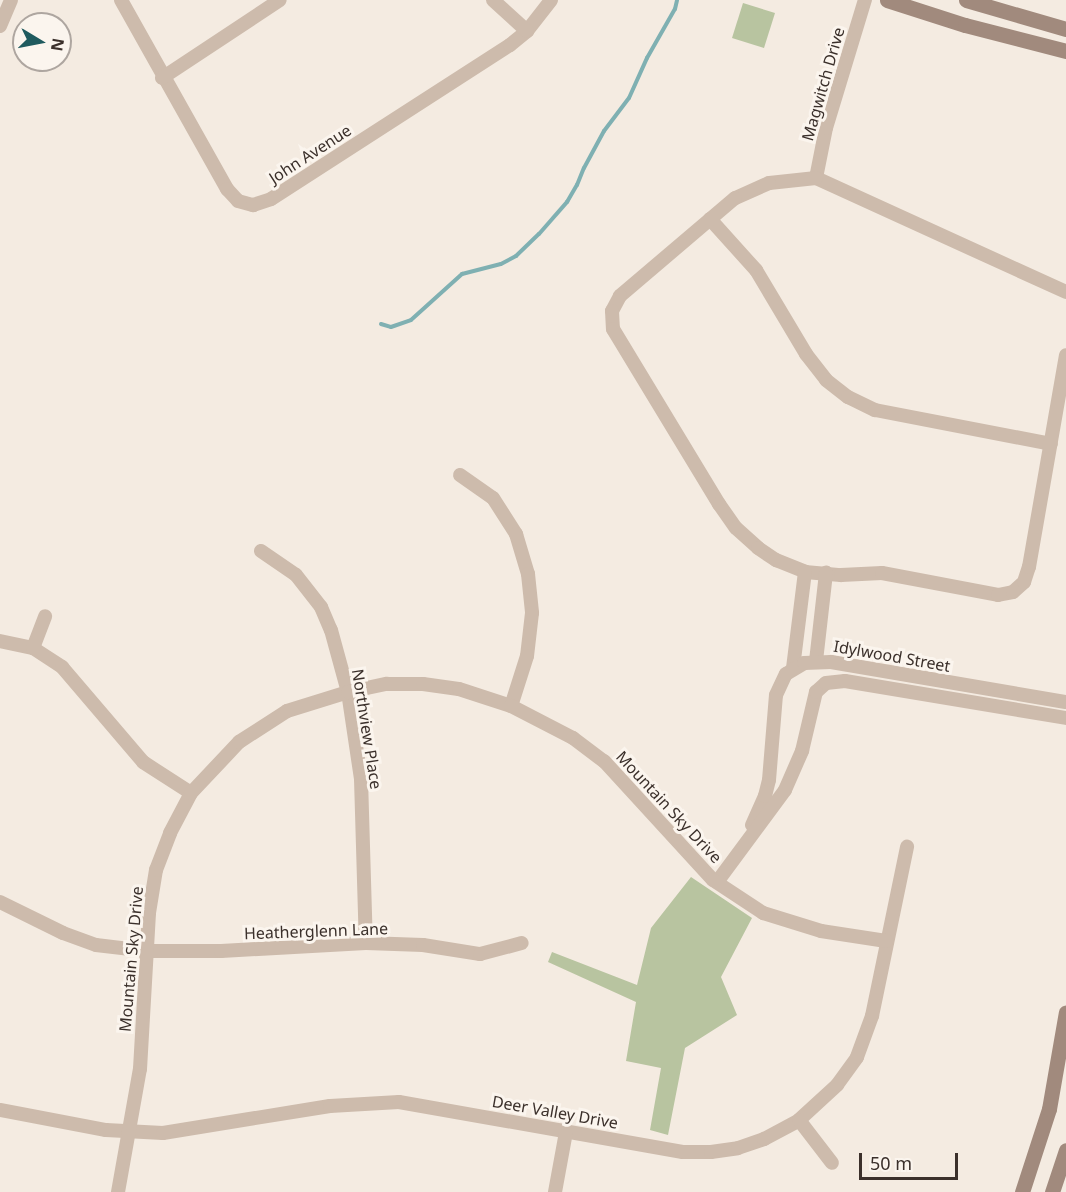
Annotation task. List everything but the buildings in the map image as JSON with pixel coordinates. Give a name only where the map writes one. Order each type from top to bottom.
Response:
[{"type":"street","name":"John Avenue","points":[[121,0],[162,78],[227,189],[238,201],[253,204],[271,199],[510,45],[527,31],[551,0]]},
{"type":"street","points":[[162,78],[280,0]]},
{"type":"street","points":[[493,0],[527,31]]},
{"type":"street","name":"Magwitch Drive","points":[[816,178],[826,128],[865,0]]},
{"type":"street","points":[[887,0],[965,25],[1066,51]]},
{"type":"street","points":[[966,0],[1066,29]]},
{"type":"street","points":[[0,26],[10,1]]},
{"type":"street","points":[[1066,292],[816,178],[769,183],[735,198],[620,296],[612,311],[613,329],[719,504],[736,528],[758,548],[776,560],[805,572],[882,573],[998,595],[1013,592],[1024,582],[1029,567],[1066,355]]},
{"type":"street","points":[[710,219],[756,270],[806,354],[826,380],[848,397],[875,410],[1051,444]]},
{"type":"street","points":[[460,475],[494,498],[516,534],[528,574],[532,613],[527,656],[511,706]]},
{"type":"street","name":"Northview Place","points":[[261,551],[296,575],[321,607],[331,630],[348,692],[361,779],[366,943]]},
{"type":"street","points":[[793,668],[805,572]]},
{"type":"street","points":[[816,661],[826,573]]},
{"type":"street","points":[[33,648],[45,616]]},
{"type":"street","points":[[0,641],[33,648],[62,667],[143,762],[192,793]]},
{"type":"street","name":"Idylwood Street","points":[[742,846],[765,796],[776,694],[780,683],[793,668],[816,661],[1066,702]]},
{"type":"street","name":"Idylwood Street","points":[[717,882],[784,790],[802,751],[816,692],[826,682],[845,681],[1066,718]]},
{"type":"street","name":"Mountain Sky Drive","points":[[118,1192],[140,1069],[146,951],[156,870],[170,833],[192,793],[239,742],[287,711],[348,692],[387,684],[423,684],[459,689],[511,706],[573,738],[604,761],[717,882],[763,913],[821,931],[886,941]]},
{"type":"street","name":"Deer Valley Drive","points":[[0,1110],[130,1132],[163,1133],[330,1106],[380,1101],[425,1106],[683,1152],[711,1152],[738,1148],[764,1139],[800,1120],[837,1085],[857,1057],[872,1016],[907,847]]},
{"type":"street","name":"Heatherglenn Lane","points":[[0,902],[96,945],[146,951],[220,951],[366,943],[423,945],[480,954],[522,943]]},
{"type":"street","points":[[1023,1192],[1049,1109],[1066,1012]]},
{"type":"street","points":[[800,1120],[832,1163]]},
{"type":"street","points":[[555,1192],[566,1132]]},
{"type":"street","points":[[1052,1192],[1066,1150]]},
{"type":"green space","points":[[743,3],[775,13],[764,48],[732,38]]},
{"type":"green space","points":[[691,877],[752,918],[721,977],[737,1015],[685,1048],[668,1135],[650,1130],[661,1068],[626,1061],[636,1002],[548,962],[552,952],[637,985],[651,928]]},
{"type":"waterway","points":[[381,324],[391,327],[411,320],[462,274],[501,264],[516,256],[539,234],[567,202],[604,131],[629,98],[647,58],[675,9],[677,0]]}]
